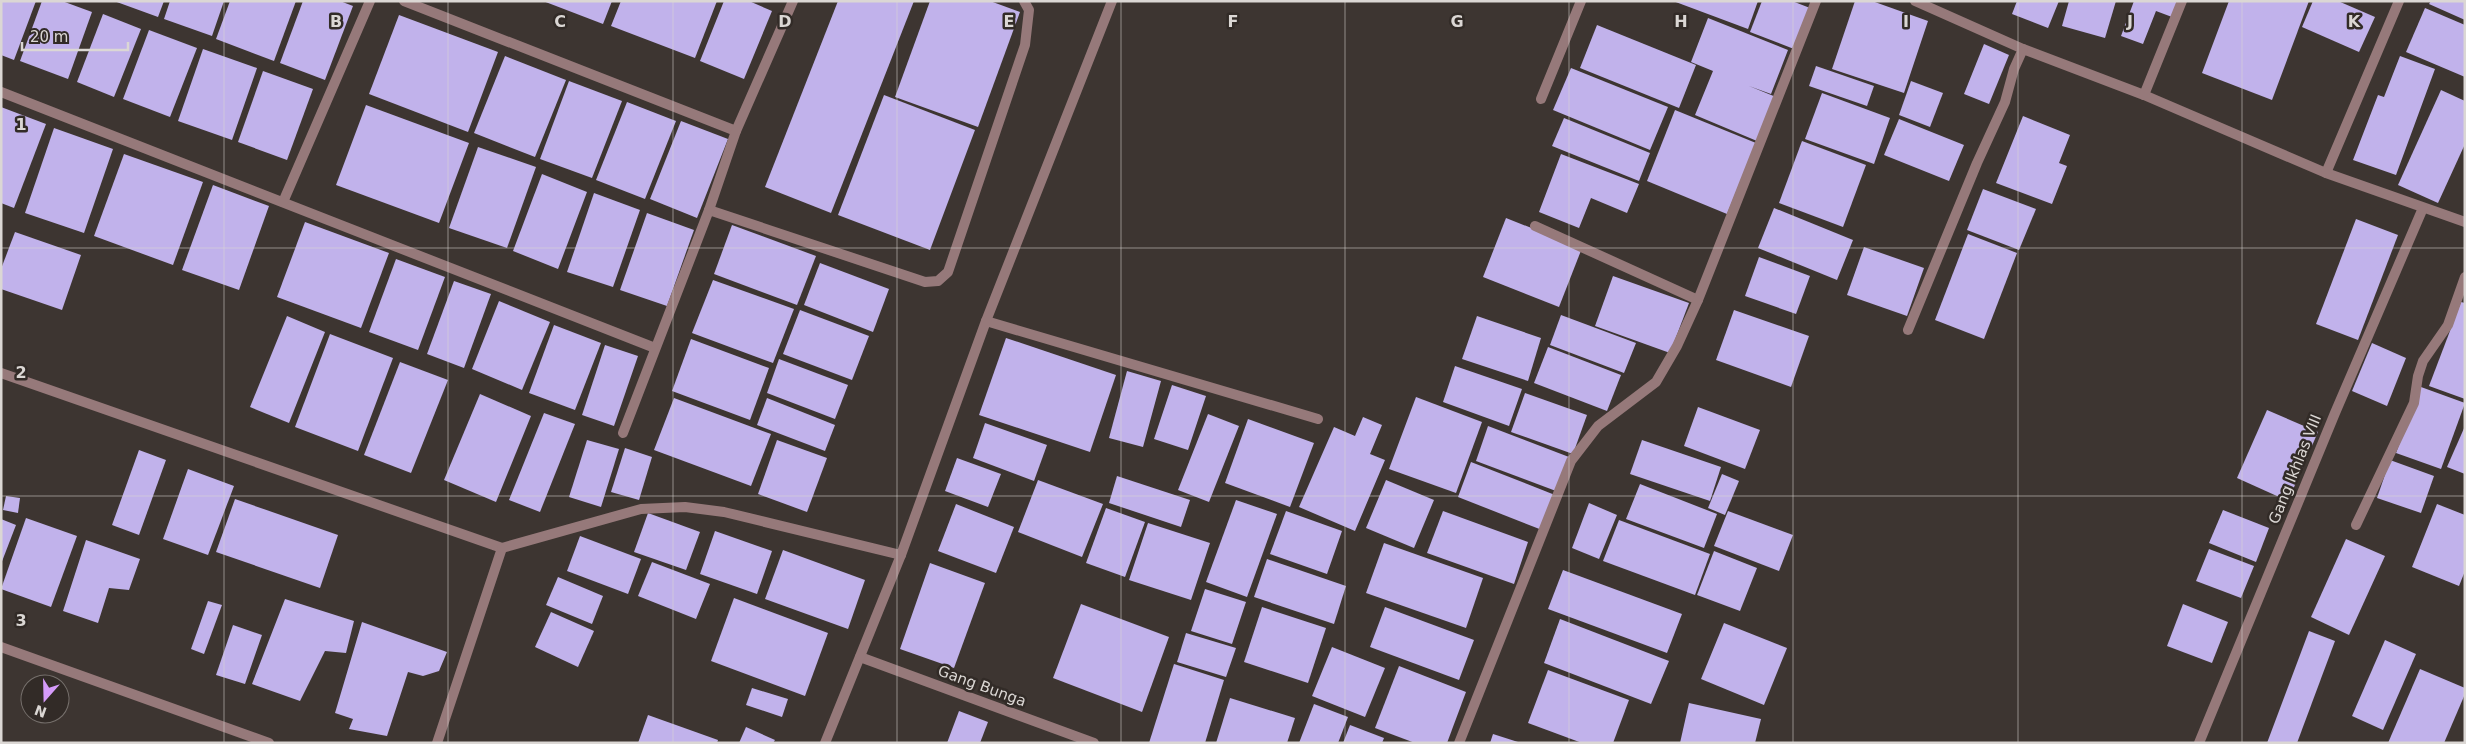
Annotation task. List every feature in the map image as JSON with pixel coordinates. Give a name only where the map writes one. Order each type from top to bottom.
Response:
[{"type":"street","points":[[283,202],[370,1]]},
{"type":"street","points":[[404,1],[736,131]]},
{"type":"street","points":[[623,433],[736,131],[793,1]]},
{"type":"street","points":[[708,210],[925,282],[938,281],[948,272],[1025,45],[1029,10],[1024,1]]},
{"type":"street","points":[[825,743],[901,555],[986,321],[1112,1]]},
{"type":"street","points":[[1541,99],[1581,1]]},
{"type":"street","points":[[1459,743],[1571,461],[1598,426],[1656,382],[1677,346],[1698,300],[1816,1]]},
{"type":"street","points":[[2144,95],[2182,1]]},
{"type":"street","points":[[2326,173],[2399,1]]},
{"type":"street","points":[[1918,2],[2023,49],[2144,95],[2326,173],[2465,222]]},
{"type":"street","points":[[1908,330],[1974,171],[2005,102],[2014,69],[2023,49]]},
{"type":"street","points":[[1,92],[655,348]]},
{"type":"street","name":"Gang Ikhlas VIII","points":[[2199,743],[2334,413],[2423,208]]},
{"type":"street","points":[[1535,226],[1698,300]]},
{"type":"street","points":[[2356,525],[2414,403],[2418,376],[2424,361],[2448,325],[2465,277]]},
{"type":"street","points":[[986,321],[1318,420]]},
{"type":"street","points":[[1,373],[502,548],[642,509],[685,507],[724,512],[901,555]]},
{"type":"street","points":[[437,743],[502,548]]},
{"type":"street","points":[[1,647],[269,743]]},
{"type":"street","name":"Gang Bunga","points":[[860,657],[1094,743]]},
{"type":"building","points":[[1,1],[36,1],[14,60],[1,55]]},
{"type":"building","points":[[42,1],[62,1],[92,12],[68,79],[20,61]]},
{"type":"building","points":[[114,1],[164,1],[158,17]]},
{"type":"building","points":[[170,1],[224,1],[212,36],[164,19]]},
{"type":"building","points":[[230,1],[296,1],[274,61],[216,39]]},
{"type":"building","points":[[303,1],[340,1],[353,6],[325,80],[280,63]]},
{"type":"building","points":[[543,1],[612,1],[603,24]]},
{"type":"building","points":[[621,1],[717,1],[695,58],[611,26]]},
{"type":"building","points":[[724,1],[749,1],[772,11],[744,79],[700,61]]},
{"type":"building","points":[[838,1],[914,1],[831,213],[765,187]]},
{"type":"building","points":[[930,1],[990,1],[1020,12],[978,127],[895,97]]},
{"type":"building","points":[[1673,1],[1758,1],[1748,29]]},
{"type":"building","points":[[1762,1],[1792,1],[1810,8],[1794,49],[1750,32]]},
{"type":"building","points":[[1855,1],[1872,1],[1928,21],[1904,93],[1832,69]]},
{"type":"building","points":[[2017,1],[2059,1],[2048,28],[2012,14]]},
{"type":"building","points":[[2069,1],[2116,1],[2105,38],[2062,26]]},
{"type":"building","points":[[2134,1],[2178,1],[2172,17],[2156,11],[2143,44],[2121,36]]},
{"type":"building","points":[[2229,1],[2309,1],[2272,100],[2202,73]]},
{"type":"building","points":[[2313,1],[2338,1],[2375,17],[2359,52],[2302,27]]},
{"type":"building","points":[[2431,1],[2465,1],[2465,20],[2429,4]]},
{"type":"building","points":[[2425,8],[2465,25],[2465,77],[2406,52]]},
{"type":"building","points":[[103,14],[141,29],[114,97],[77,82]]},
{"type":"building","points":[[399,15],[498,52],[468,132],[369,94]]},
{"type":"building","points":[[1708,18],[1788,50],[1771,94],[1749,86],[1776,97],[1757,141],[1695,115],[1713,71],[1691,62]]},
{"type":"building","points":[[1597,25],[1696,65],[1679,108],[1580,68]]},
{"type":"building","points":[[149,30],[197,48],[170,117],[123,99]]},
{"type":"building","points":[[1984,44],[2009,55],[1989,104],[1964,94]]},
{"type":"building","points":[[203,49],[257,68],[232,140],[178,121]]},
{"type":"building","points":[[505,56],[566,80],[535,157],[474,133]]},
{"type":"building","points":[[2400,56],[2435,69],[2396,175],[2353,160],[2378,95],[2384,97]]},
{"type":"building","points":[[1816,66],[1874,86],[1867,106],[1809,86]]},
{"type":"building","points":[[1571,68],[1668,107],[1650,150],[1553,110]]},
{"type":"building","points":[[263,71],[313,89],[287,160],[238,142]]},
{"type":"building","points":[[569,81],[622,101],[592,178],[540,159]]},
{"type":"building","points":[[1911,81],[1943,93],[1930,127],[1899,115]]},
{"type":"building","points":[[2441,90],[2465,101],[2465,144],[2438,203],[2398,185]]},
{"type":"building","points":[[1822,93],[1890,118],[1874,164],[1805,139]]},
{"type":"building","points":[[884,95],[975,130],[930,250],[838,215]]},
{"type":"building","points":[[627,102],[676,121],[645,199],[596,180]]},
{"type":"building","points":[[366,105],[469,143],[439,223],[336,185]]},
{"type":"building","points":[[1,107],[46,124],[14,208],[1,203]]},
{"type":"building","points":[[1675,110],[1756,143],[1727,214],[1647,181]]},
{"type":"building","points":[[2023,116],[2070,135],[2059,163],[2067,166],[2052,204],[1996,183]]},
{"type":"building","points":[[1564,118],[1650,153],[1639,181],[1552,146]]},
{"type":"building","points":[[1899,119],[1964,145],[1949,181],[1884,155]]},
{"type":"building","points":[[681,121],[728,139],[697,218],[650,199]]},
{"type":"building","points":[[54,128],[113,149],[84,233],[25,213]]},
{"type":"building","points":[[1802,141],[1866,165],[1843,227],[1779,203]]},
{"type":"building","points":[[478,147],[536,167],[507,248],[449,228]]},
{"type":"building","points":[[124,154],[203,182],[173,265],[94,236]]},
{"type":"building","points":[[1561,154],[1639,184],[1627,213],[1591,198],[1579,228],[1539,212]]},
{"type":"building","points":[[542,174],[587,192],[558,269],[513,251]]},
{"type":"building","points":[[213,185],[269,206],[239,290],[182,270]]},
{"type":"building","points":[[1983,189],[2036,209],[2019,250],[1967,230]]},
{"type":"building","points":[[594,193],[640,210],[613,287],[567,272]]},
{"type":"building","points":[[1774,208],[1853,240],[1837,280],[1758,248]]},
{"type":"building","points":[[647,213],[694,230],[667,306],[620,290]]},
{"type":"building","points":[[1506,218],[1582,248],[1559,307],[1483,277]]},
{"type":"building","points":[[2356,219],[2398,235],[2358,340],[2316,324]]},
{"type":"building","points":[[305,222],[389,253],[361,328],[277,297]]},
{"type":"building","points":[[732,225],[816,256],[797,305],[714,274]]},
{"type":"building","points":[[15,232],[81,255],[62,310],[1,289],[1,269]]},
{"type":"building","points":[[1968,234],[2017,253],[1984,339],[1935,320]]},
{"type":"building","points":[[1864,247],[1924,268],[1907,316],[1847,295]]},
{"type":"building","points":[[1759,257],[1810,276],[1796,314],[1745,296]]},
{"type":"building","points":[[396,259],[445,277],[418,350],[369,332]]},
{"type":"building","points":[[820,263],[889,289],[873,332],[804,305]]},
{"type":"building","points":[[1613,276],[1689,303],[1670,353],[1595,326]]},
{"type":"building","points":[[713,280],[794,309],[773,363],[692,333]]},
{"type":"building","points":[[454,281],[491,294],[464,368],[427,354]]},
{"type":"building","points":[[499,301],[550,322],[522,390],[472,369]]},
{"type":"building","points":[[2461,302],[2465,303],[2465,399],[2429,386]]},
{"type":"building","points":[[800,310],[869,336],[852,380],[783,354]]},
{"type":"building","points":[[1734,310],[1809,336],[1791,387],[1716,360]]},
{"type":"building","points":[[1561,315],[1636,343],[1624,373],[1550,345]]},
{"type":"building","points":[[287,316],[325,332],[289,423],[250,407]]},
{"type":"building","points":[[1477,316],[1541,338],[1528,381],[1462,359]]},
{"type":"building","points":[[554,325],[601,343],[575,410],[529,393]]},
{"type":"building","points":[[330,334],[393,358],[358,451],[295,427]]},
{"type":"building","points":[[1006,338],[1116,375],[1090,452],[979,415]]},
{"type":"building","points":[[691,339],[769,368],[750,420],[672,391]]},
{"type":"building","points":[[2372,343],[2406,358],[2387,406],[2352,391]]},
{"type":"building","points":[[605,345],[638,356],[614,426],[582,415]]},
{"type":"building","points":[[1548,347],[1621,375],[1607,411],[1534,383]]},
{"type":"building","points":[[779,359],[848,385],[835,419],[767,393]]},
{"type":"building","points":[[400,362],[448,380],[411,473],[364,455]]},
{"type":"building","points":[[1455,366],[1522,389],[1509,426],[1443,402]]},
{"type":"building","points":[[1127,371],[1161,381],[1143,447],[1109,438]]},
{"type":"building","points":[[1172,385],[1206,396],[1188,450],[1154,439]]},
{"type":"building","points":[[2421,387],[2465,403],[2441,469],[2396,453]]},
{"type":"building","points":[[1525,393],[1587,415],[1573,454],[1511,432]]},
{"type":"building","points":[[480,394],[531,416],[496,502],[444,480]]},
{"type":"building","points":[[1416,397],[1482,422],[1456,493],[1389,469]]},
{"type":"building","points":[[674,398],[771,434],[751,486],[654,450]]},
{"type":"building","points":[[767,398],[835,425],[825,451],[757,425]]},
{"type":"building","points":[[1698,407],[1760,430],[1745,469],[1684,446]]},
{"type":"building","points":[[2267,410],[2318,432],[2288,501],[2237,478]]},
{"type":"building","points":[[544,413],[575,424],[540,512],[509,500]]},
{"type":"building","points":[[1208,414],[1239,426],[1209,502],[1178,490]]},
{"type":"building","points":[[1363,417],[1382,425],[1370,454],[1385,460],[1355,531],[1299,507],[1334,427],[1355,436]]},
{"type":"building","points":[[1248,419],[1314,443],[1290,507],[1225,483]]},
{"type":"building","points":[[985,423],[1047,445],[1034,481],[973,458]]},
{"type":"building","points":[[1488,426],[1569,457],[1556,491],[1476,461]]},
{"type":"building","points":[[2465,426],[2465,474],[2447,467]]},
{"type":"building","points":[[587,440],[619,449],[601,507],[569,497]]},
{"type":"building","points":[[777,440],[827,458],[807,512],[758,494]]},
{"type":"building","points":[[1642,440],[1721,467],[1710,501],[1630,474]]},
{"type":"building","points":[[625,448],[652,457],[639,500],[611,492]]},
{"type":"building","points":[[139,450],[166,460],[139,535],[112,525]]},
{"type":"building","points":[[957,458],[1001,474],[988,507],[945,491]]},
{"type":"building","points":[[2390,460],[2434,476],[2421,513],[2377,498]]},
{"type":"building","points":[[1471,462],[1555,495],[1542,530],[1458,497]]},
{"type":"building","points":[[188,469],[234,486],[208,555],[163,539]]},
{"type":"building","points":[[1722,474],[1739,481],[1725,515],[1708,508]]},
{"type":"building","points":[[1117,476],[1190,500],[1181,527],[1109,503]]},
{"type":"building","points":[[1038,480],[1103,504],[1082,557],[1018,532]]},
{"type":"building","points":[[1386,480],[1434,500],[1414,548],[1366,528]]},
{"type":"building","points":[[1640,484],[1717,514],[1704,548],[1626,519]]},
{"type":"building","points":[[6,496],[20,498],[18,513],[3,510]]},
{"type":"building","points":[[235,499],[338,535],[320,588],[216,552]]},
{"type":"building","points":[[1236,500],[1277,514],[1247,597],[1206,582]]},
{"type":"building","points":[[1589,503],[1617,515],[1599,559],[1572,548]]},
{"type":"building","points":[[956,504],[1014,527],[996,573],[938,551]]},
{"type":"building","points":[[2437,504],[2465,515],[2465,571],[2459,586],[2412,567]]},
{"type":"building","points":[[1106,508],[1145,522],[1125,577],[1086,563]]},
{"type":"building","points":[[2223,510],[2269,528],[2256,562],[2209,543]]},
{"type":"building","points":[[1286,511],[1342,531],[1327,574],[1270,554]]},
{"type":"building","points":[[1443,511],[1528,542],[1514,584],[1427,553]]},
{"type":"building","points":[[1728,511],[1793,535],[1779,571],[1714,546]]},
{"type":"building","points":[[648,513],[700,532],[686,570],[634,552]]},
{"type":"building","points":[[26,518],[77,536],[51,607],[1,589]]},
{"type":"building","points":[[1,519],[16,525],[1,564]]},
{"type":"building","points":[[1619,520],[1710,554],[1695,595],[1603,561]]},
{"type":"building","points":[[1148,523],[1210,543],[1191,600],[1129,580]]},
{"type":"building","points":[[715,531],[772,551],[757,594],[700,574]]},
{"type":"building","points":[[580,536],[641,559],[628,594],[567,571]]},
{"type":"building","points":[[2346,539],[2385,556],[2349,635],[2311,617]]},
{"type":"building","points":[[86,540],[140,559],[129,590],[109,588],[98,623],[63,611]]},
{"type":"building","points":[[1384,543],[1483,578],[1466,628],[1366,593]]},
{"type":"building","points":[[2209,549],[2254,566],[2241,598],[2196,581]]},
{"type":"building","points":[[783,550],[865,580],[848,629],[765,599]]},
{"type":"building","points":[[1714,551],[1757,568],[1740,611],[1697,595]]},
{"type":"building","points":[[1267,559],[1346,586],[1334,624],[1254,597]]},
{"type":"building","points":[[652,562],[710,584],[696,619],[638,596]]},
{"type":"building","points":[[930,563],[985,583],[954,668],[900,649]]},
{"type":"building","points":[[1563,570],[1682,614],[1667,653],[1548,609]]},
{"type":"building","points":[[558,577],[603,596],[592,624],[546,605]]},
{"type":"building","points":[[1205,589],[1246,602],[1232,644],[1191,631]]},
{"type":"building","points":[[734,598],[828,633],[805,696],[711,661]]},
{"type":"building","points":[[285,599],[354,621],[346,653],[325,651],[300,701],[252,684]]},
{"type":"building","points":[[208,601],[222,605],[204,654],[191,649]]},
{"type":"building","points":[[1081,604],[1169,637],[1142,712],[1053,678]]},
{"type":"building","points":[[2183,604],[2228,622],[2212,663],[2167,646]]},
{"type":"building","points":[[1262,607],[1326,628],[1308,683],[1244,662]]},
{"type":"building","points":[[1385,607],[1474,640],[1459,680],[1370,647]]},
{"type":"building","points":[[551,612],[594,631],[578,667],[535,647]]},
{"type":"building","points":[[1560,619],[1669,661],[1651,704],[1544,663]]},
{"type":"building","points":[[362,622],[447,652],[439,671],[423,676],[408,672],[387,736],[349,729],[353,719],[335,713]]},
{"type":"building","points":[[1724,623],[1787,648],[1764,705],[1701,679]]},
{"type":"building","points":[[233,625],[262,635],[245,684],[216,675]]},
{"type":"building","points":[[2309,631],[2335,641],[2297,743],[2267,743]]},
{"type":"building","points":[[1186,633],[1236,648],[1226,677],[1177,662]]},
{"type":"building","points":[[2385,640],[2416,654],[2383,730],[2352,716]]},
{"type":"building","points":[[1332,647],[1385,668],[1365,717],[1312,696]]},
{"type":"building","points":[[1174,664],[1224,680],[1205,743],[1149,743]]},
{"type":"building","points":[[1399,666],[1466,692],[1447,743],[1415,743],[1375,728]]},
{"type":"building","points":[[2420,669],[2465,688],[2465,694],[2444,743],[2388,743]]},
{"type":"building","points":[[1548,670],[1629,700],[1613,743],[1582,743],[1528,723]]},
{"type":"building","points":[[752,688],[788,699],[782,717],[746,705]]},
{"type":"building","points":[[1230,698],[1295,718],[1287,743],[1216,743]]},
{"type":"building","points":[[1689,703],[1761,719],[1755,743],[1680,743]]},
{"type":"building","points":[[1314,704],[1348,717],[1338,743],[1299,743]]},
{"type":"building","points":[[959,711],[988,722],[980,743],[947,743]]},
{"type":"building","points":[[648,715],[718,740],[717,743],[638,743]]},
{"type":"building","points":[[1350,725],[1384,738],[1382,743],[1343,743]]},
{"type":"building","points":[[746,727],[775,740],[773,743],[739,743]]},
{"type":"building","points":[[1493,734],[1518,742],[1518,743],[1490,743]]}]
